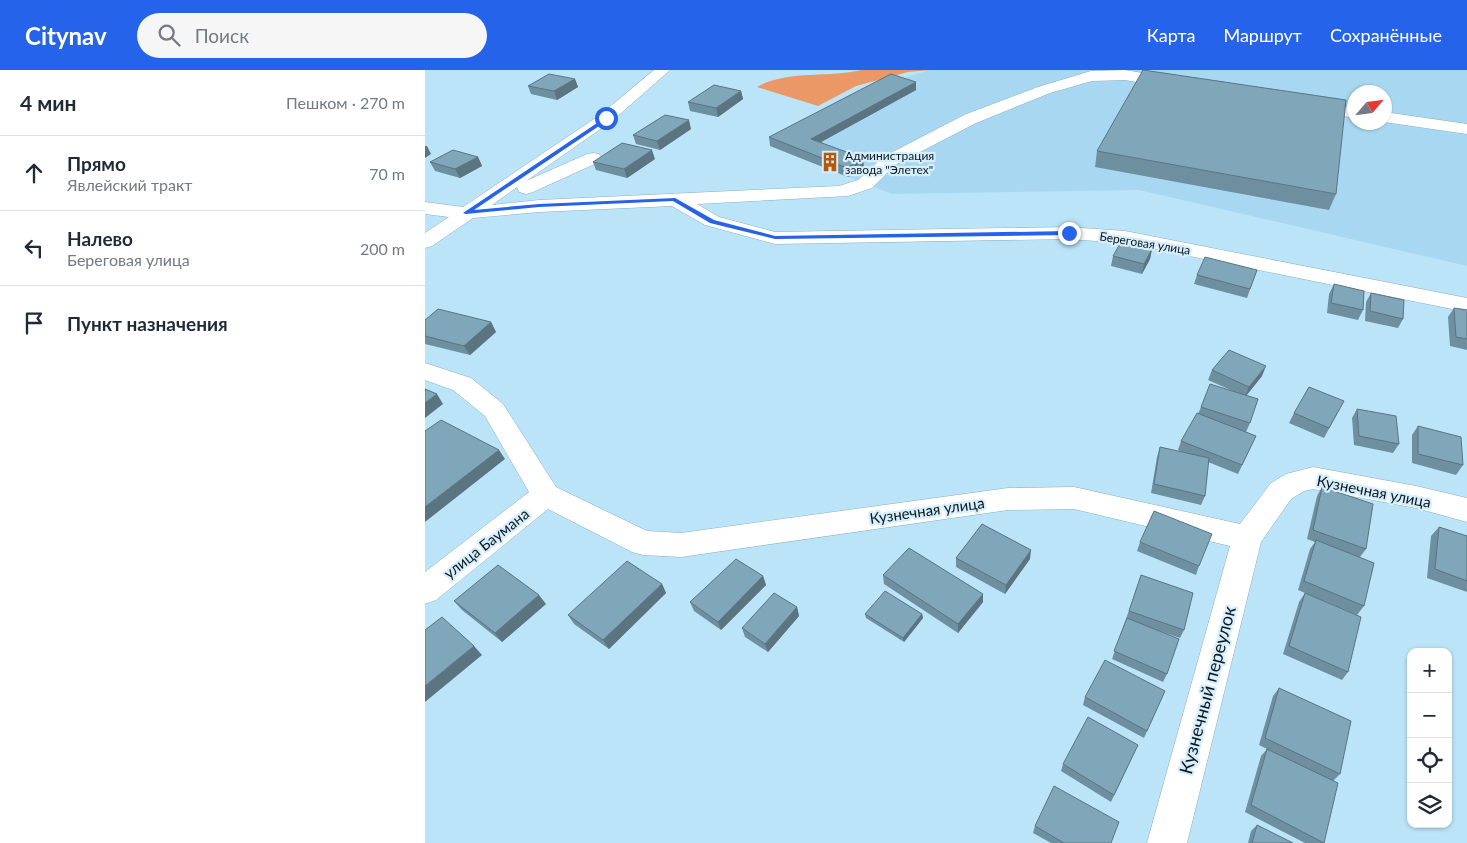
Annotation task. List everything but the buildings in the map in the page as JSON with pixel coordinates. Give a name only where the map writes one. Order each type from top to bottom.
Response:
[{"type":"street","points":[[425,242],[606,118],[663,70]]},
{"type":"street","points":[[425,219],[539,206],[841,192],[865,184],[889,161],[970,118],[1044,90],[1091,76],[1125,75],[1193,86]]},
{"type":"street","points":[[1290,102],[1347,112]]},
{"type":"street","points":[[1392,118],[1467,129]]},
{"type":"street","points":[[425,208],[466,213],[514,194],[593,158]]},
{"type":"street","name":"Береговая улица","points":[[675,199],[712,222],[775,238],[1069,233],[1125,238],[1467,305]]},
{"type":"street","points":[[425,371],[462,384],[494,410],[546,495]]},
{"type":"street","name":"Кузнечная улица","points":[[546,495],[643,543],[681,545],[1008,499],[1074,498],[1247,538],[1281,491],[1296,482],[1313,478],[1416,497],[1467,510]]},
{"type":"street","name":"улица Баумана","points":[[425,590],[546,495]]},
{"type":"street","name":"Кузнечный переулок","points":[[1167,843],[1247,538]]},
{"type":"shaded area","points":[[861,70],[931,70],[908,72],[856,86],[818,106],[757,87],[781,78]]},
{"type":"shaded area","points":[[929,70],[1467,70],[1467,266],[1139,190],[892,194],[770,146],[892,82]]},
{"type":"place","name":"Администрация завода \"Элетех\"","points":[[830,162]]},
{"type":"route","points":[[606,118],[466,213],[503,208],[675,199],[712,222],[775,238],[1069,233]]}]
